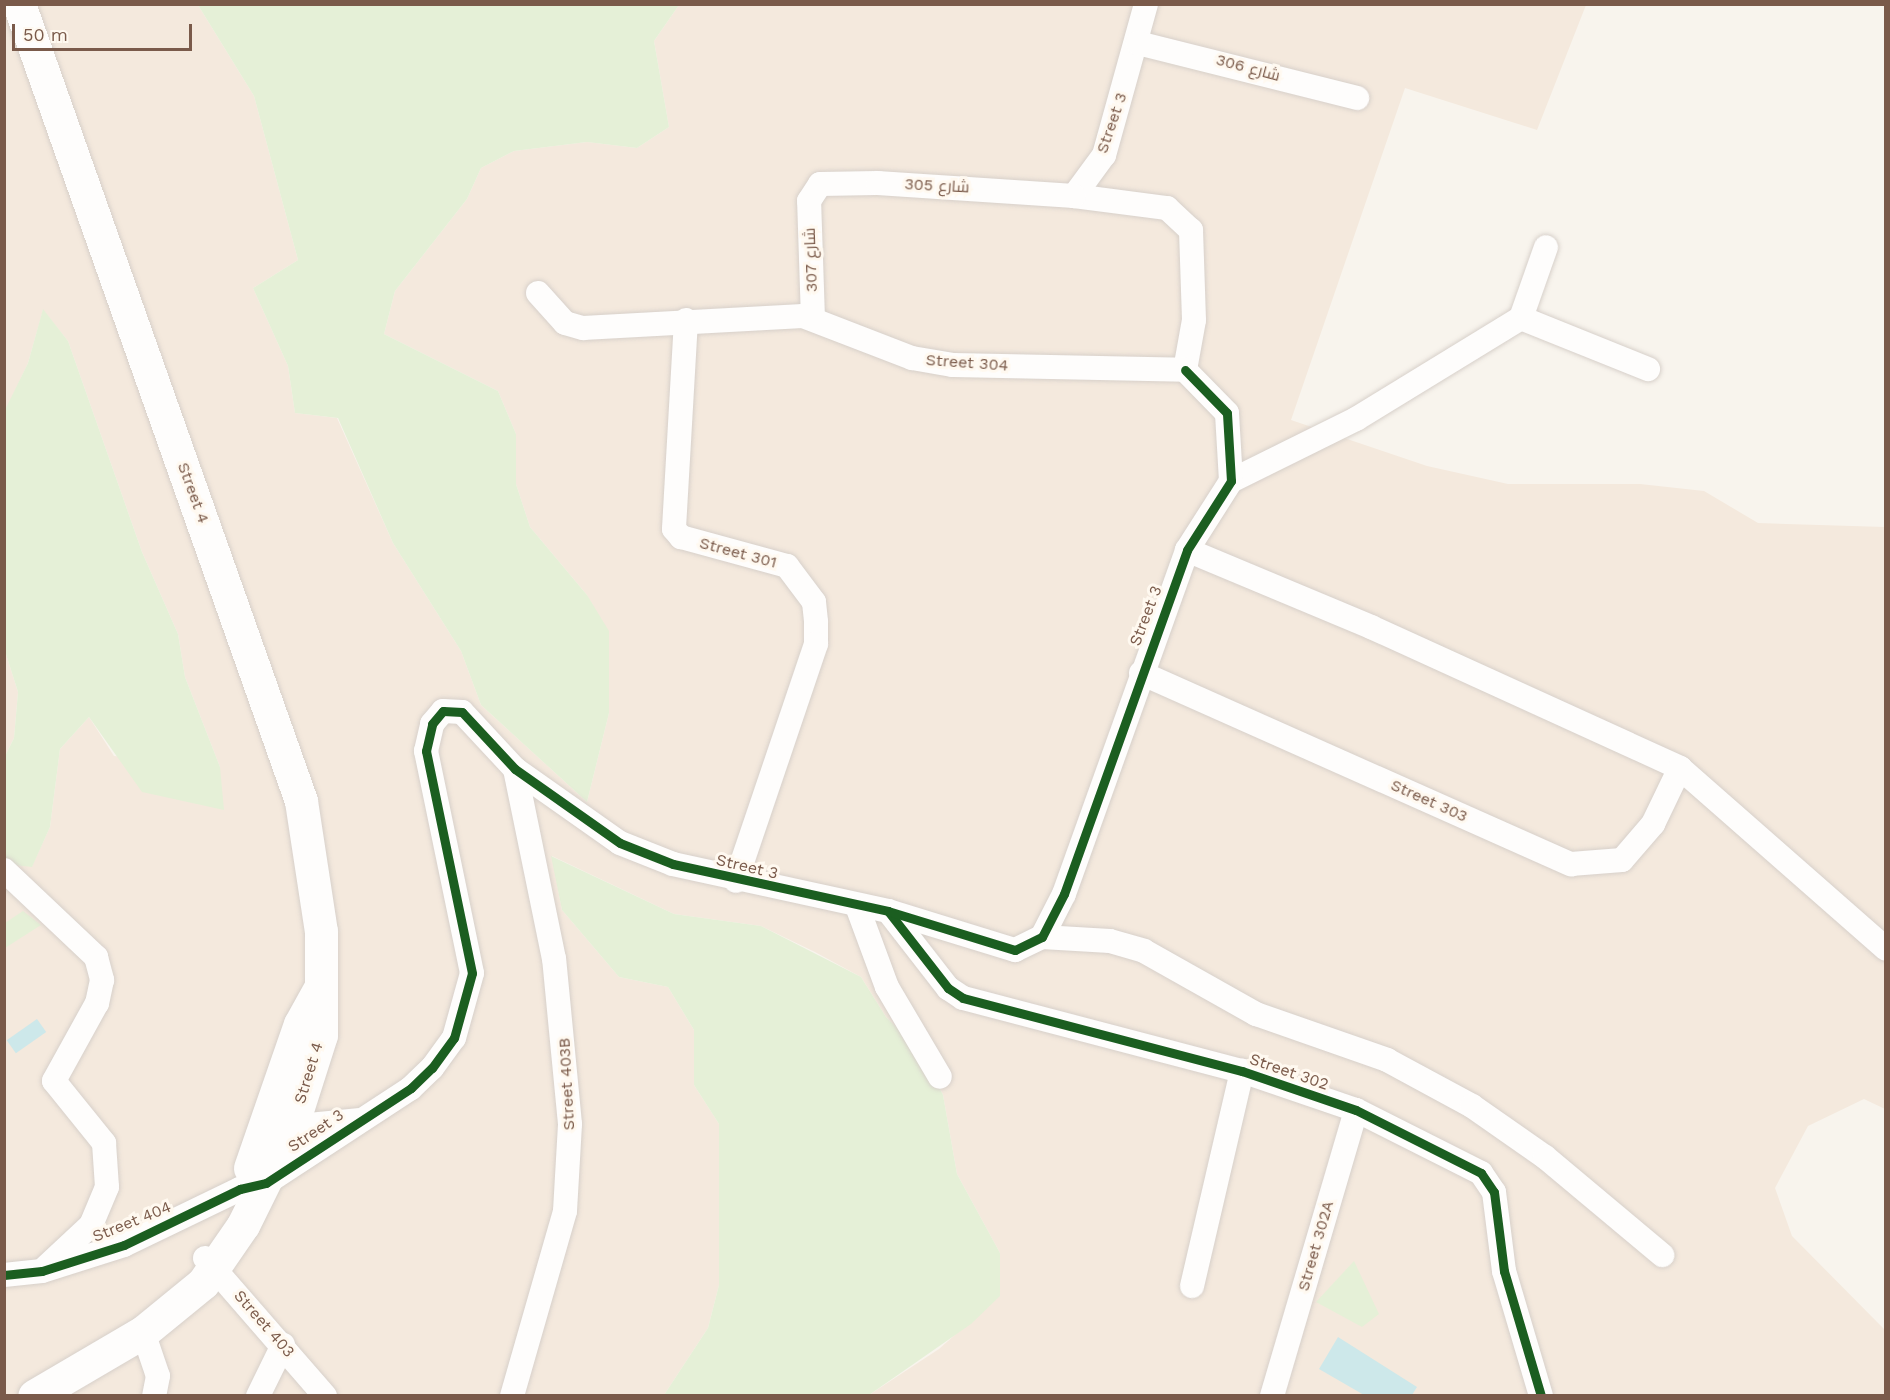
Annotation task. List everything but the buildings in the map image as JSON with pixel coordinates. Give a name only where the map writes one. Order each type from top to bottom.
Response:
[{"type":"main road","name":"Street 4","points":[[19,4],[301,801],[317,884],[318,992],[321,1035],[253,1186],[208,1263],[181,1296],[143,1332],[34,1395]]},
{"type":"street","name":"Street 3","points":[[1074,196],[1104,155],[1138,44],[1146,4]]},
{"type":"street","name":"شارع 306","points":[[1138,44],[1357,98]]},
{"type":"street","name":"شارع 305","points":[[809,201],[814,187],[839,183],[1074,196]]},
{"type":"street","points":[[1074,196],[1167,208],[1191,230],[1194,320],[1185,370],[1227,413],[1231,481],[1356,419],[1521,318],[1546,247]]},
{"type":"street","name":"شارع 307","points":[[809,201],[813,319]]},
{"type":"street","name":"Street 304","points":[[538,293],[565,323],[583,328],[686,320],[813,319],[912,358],[953,365],[1185,370]]},
{"type":"street","points":[[1521,318],[1648,369]]},
{"type":"street","name":"Street 301","points":[[686,320],[674,529],[681,537],[787,566],[814,602],[816,622],[816,644],[736,880]]},
{"type":"street","name":"Street 3","points":[[253,1186],[361,1119],[432,1068],[454,1038],[472,974],[426,751],[432,724],[443,711],[462,712],[515,769],[620,843],[736,880],[888,911],[1015,951],[1042,937],[1064,894],[1141,673],[1187,550],[1231,481]]},
{"type":"street","points":[[1187,550],[1680,768],[1886,949]]},
{"type":"street","name":"Street 303","points":[[1141,673],[1572,864],[1622,860],[1653,824],[1680,768]]},
{"type":"street","name":"Street 403B","points":[[512,1395],[565,1211],[570,1124],[554,959],[515,769]]},
{"type":"street","points":[[4,870],[96,957],[102,980],[97,1003],[54,1081],[104,1143],[107,1187],[91,1225],[42,1271]]},
{"type":"street","points":[[857,906],[887,987],[940,1077]]},
{"type":"street","name":"Street 302","points":[[888,911],[948,988],[963,998],[1242,1071],[1356,1110],[1454,1156],[1481,1173],[1494,1192],[1504,1271],[1541,1395]]},
{"type":"street","points":[[1042,937],[1110,941],[1144,951],[1256,1014],[1387,1060],[1472,1106],[1545,1157],[1662,1255]]},
{"type":"street","points":[[1192,1286],[1242,1071]]},
{"type":"street","name":"Street 302A","points":[[1275,1388],[1356,1110]]},
{"type":"street","name":"Street 3","points":[[279,1128],[361,1119]]},
{"type":"street","name":"Street 404","points":[[4,1275],[42,1271],[124,1245],[253,1186]]},
{"type":"street","name":"Street 403","points":[[208,1263],[325,1395]]},
{"type":"street","points":[[143,1332],[158,1376],[154,1395]]},
{"type":"street","points":[[258,1395],[283,1345]]},
{"type":"shaded area","points":[[5,5],[198,5],[254,96],[298,260],[253,288],[288,366],[295,413],[337,418],[393,543],[461,651],[481,705],[587,802],[609,713],[587,595],[530,527],[516,484],[516,434],[498,391],[384,334],[395,291],[467,199],[481,168],[514,151],[587,142],[637,148],[669,127],[654,41],[679,5],[1586,5],[1537,130],[1405,88],[1291,420],[1427,466],[1508,484],[1640,484],[1704,491],[1758,523],[1885,527],[1885,1109],[1864,1099],[1808,1126],[1775,1188],[1792,1236],[1885,1330],[1885,1395],[869,1395],[939,1349],[1000,1295],[1000,1253],[957,1174],[943,1095],[922,1052],[886,1017],[861,977],[815,952],[761,926],[674,914],[552,856],[562,910],[619,977],[668,987],[694,1030],[694,1085],[719,1124],[719,1285],[708,1328],[664,1395],[5,1395],[5,864],[32,866],[50,827],[60,749],[89,717],[114,756],[220,767],[185,677],[178,634],[142,552],[68,341],[43,310],[28,363],[5,412]]},
{"type":"shaded area","points":[[4,648],[18,692],[14,738],[5,756]]},
{"type":"green space","points":[[198,5],[679,5],[654,41],[669,127],[637,148],[587,142],[514,151],[481,168],[467,199],[395,291],[384,334],[498,391],[516,434],[516,484],[530,527],[587,595],[609,631],[609,713],[587,802],[481,705],[461,651],[393,543],[338,418],[295,413],[288,366],[253,288],[298,260],[254,96]]},
{"type":"green space","points":[[43,309],[68,341],[142,552],[178,634],[185,677],[220,767],[224,810],[142,792],[89,717],[60,749],[50,827],[32,867],[5,864],[5,756],[14,738],[18,692],[4,648],[4,412],[28,363]]},
{"type":"green space","points":[[551,856],[674,914],[761,926],[861,977],[886,1017],[922,1052],[943,1095],[957,1174],[1000,1253],[1000,1296],[971,1324],[869,1395],[664,1395],[708,1328],[719,1285],[719,1124],[694,1085],[694,1030],[668,987],[619,977],[562,910]]},
{"type":"green space","points":[[23,911],[41,925],[5,948],[5,923]]},
{"type":"green space","points":[[1354,1261],[1379,1314],[1362,1327],[1316,1302]]},
{"type":"water","points":[[37,1019],[46,1032],[16,1053],[7,1040]]},
{"type":"water","points":[[1338,1337],[1417,1387],[1412,1395],[1364,1395],[1319,1369]]},
{"type":"cycle path","points":[[4,1275],[42,1271],[124,1245],[240,1189],[266,1183],[411,1088],[432,1068],[454,1038],[472,973],[426,751],[432,724],[443,711],[462,712],[515,769],[620,843],[673,864],[888,911],[1015,950],[1042,937],[1064,894],[1187,550],[1231,481],[1227,413],[1185,370]]},
{"type":"cycle path","points":[[888,911],[948,988],[963,998],[1242,1071],[1356,1110],[1481,1173],[1494,1192],[1504,1271],[1541,1396]]}]
